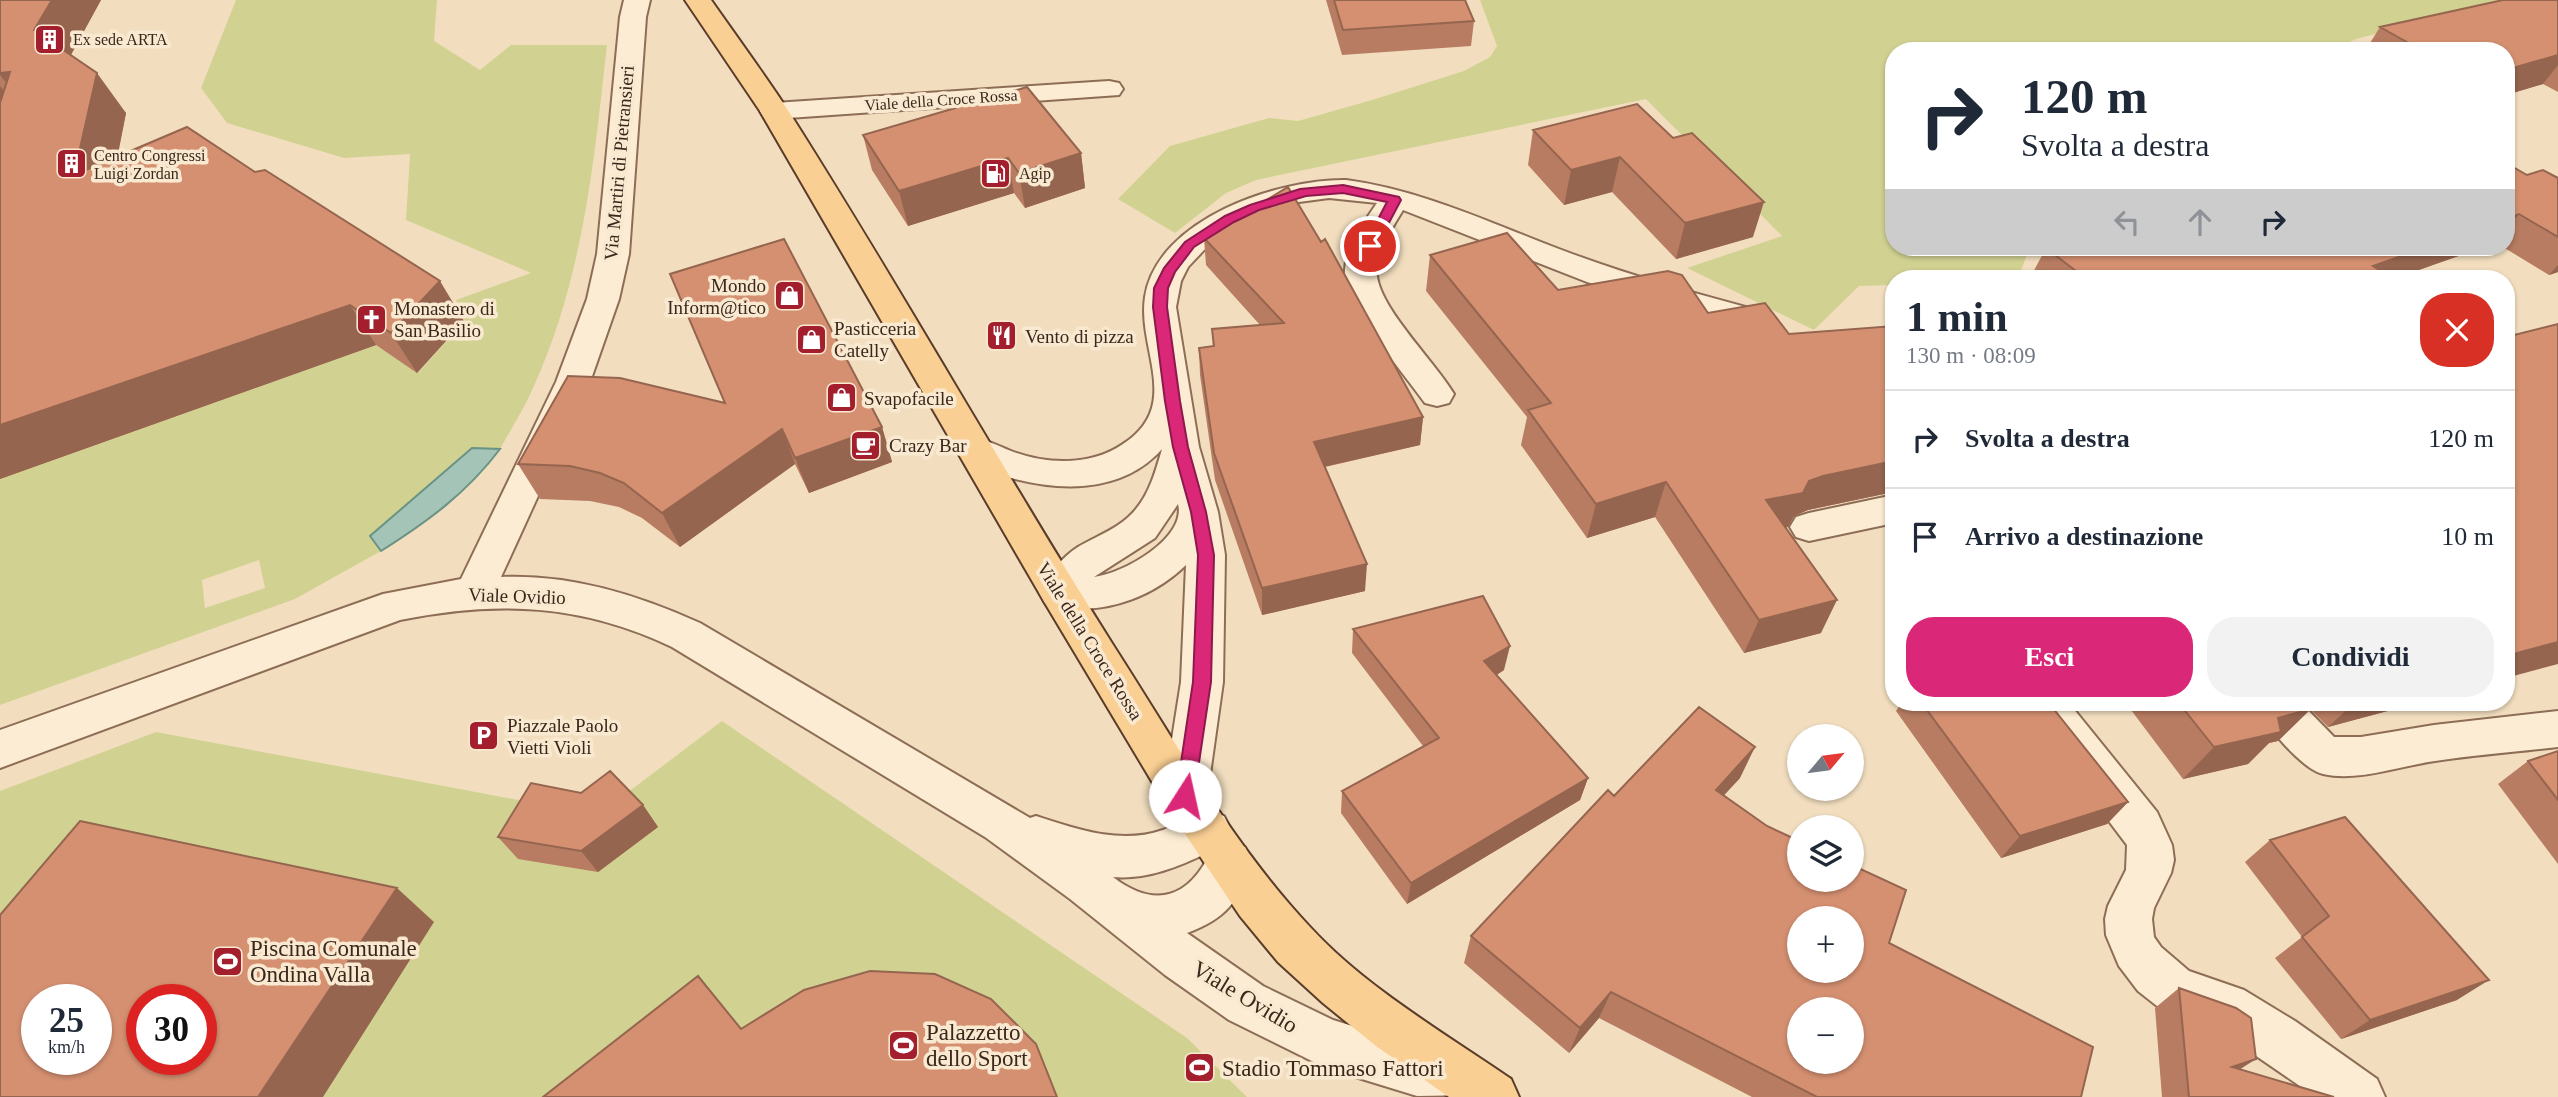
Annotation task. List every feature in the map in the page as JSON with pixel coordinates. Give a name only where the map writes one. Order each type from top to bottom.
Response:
[{"type":"main road","name":"Viale della Croce Rossa","points":[[698,0],[774,111],[1059,592],[1207,829],[1295,946],[1394,1029],[1479,1088]]},
{"type":"street","name":"Via Martiri di Pietransieri","points":[[474,592],[573,382],[603,299],[613,254],[633,18],[637,0]]},
{"type":"street","name":"Viale della Croce Rossa","points":[[774,111],[1109,89]]},
{"type":"street","points":[[1207,829],[1202,682],[1206,555],[1199,512],[1181,447],[1172,401],[1160,307],[1161,288],[1168,271],[1190,244],[1255,207],[1304,192],[1343,189],[1394,200],[1450,217],[1606,277],[1756,321]]},
{"type":"street","points":[[1394,200],[1378,228],[1363,265],[1362,282],[1373,303],[1437,394]]},
{"type":"street","points":[[974,450],[1003,464],[1029,472],[1059,476],[1087,474],[1117,464],[1140,451],[1157,432],[1172,401]]},
{"type":"street","points":[[1059,592],[1084,562],[1131,536],[1142,526],[1160,501],[1173,475],[1181,447]]},
{"type":"street","points":[[1809,527],[1885,511]]},
{"type":"street","points":[[1059,592],[1105,592],[1148,574],[1181,548],[1193,530],[1199,512]]},
{"type":"street","name":"Viale Ovidio","points":[[0,749],[371,613],[426,598],[474,592],[568,597],[603,602],[664,624],[1001,823],[1086,884],[1182,959],[1246,1003],[1280,1022],[1325,1043],[1479,1088]]},
{"type":"street","points":[[2050,711],[2141,826],[2150,842],[2153,857],[2150,875],[2128,917],[2129,933],[2141,960],[2166,984],[2185,995],[2224,1006],[2359,1097]]},
{"type":"street","points":[[2282,711],[2324,756],[2361,755],[2434,743],[2558,729]]},
{"type":"street","name":"Viale Ovidio","points":[[1001,823],[1081,850],[1123,858],[1160,853],[1207,829],[1227,872],[1216,891],[1192,909],[1168,917],[1156,918],[1128,909],[1086,884]]},
{"type":"green space","points":[[236,0],[437,0],[434,41],[480,70],[511,45],[607,45],[584,219],[564,305],[533,388],[500,449],[471,448],[370,536],[381,551],[295,599],[0,705],[0,479],[376,345],[418,373],[451,336],[467,330],[456,300],[531,273],[406,220],[410,154],[344,158],[227,123],[201,88]],"holes":[[[259,560],[265,588],[205,608],[202,580]]]},
{"type":"green space","points":[[1480,0],[2508,0],[2349,42],[1885,42],[1885,256],[2027,256],[2021,270],[1885,270],[1885,285],[1859,286],[1814,330],[1687,268],[1782,236],[1646,99],[1256,180],[1226,193],[1175,233],[1118,199],[1170,146],[1269,118],[1298,121],[1372,100],[1464,71],[1490,57],[1497,46]]},
{"type":"green space","points":[[722,721],[1187,1038],[1247,1097],[0,1097],[0,791],[156,732],[598,815]]},
{"type":"shaded area","points":[[472,448],[500,449],[474,479],[445,506],[381,551],[370,536]]},
{"type":"building","points":[[0,0],[52,0],[34,30],[97,73],[74,175],[187,127],[255,172],[265,170],[440,281],[391,333],[350,305],[0,425],[0,103],[10,72],[0,73]]},
{"type":"building","points":[[1334,0],[1465,0],[1474,21],[1343,30]]},
{"type":"building","points":[[2503,0],[2558,0],[2558,55],[2515,67],[2515,42],[2407,42],[2380,27]]},
{"type":"building","points":[[1027,87],[1081,153],[1019,173],[1008,158],[899,191],[863,135]]},
{"type":"building","points":[[1637,104],[1673,138],[1692,133],[1764,202],[1685,223],[1620,157],[1571,170],[1533,130]]},
{"type":"building","points":[[2515,168],[2527,175],[2543,170],[2558,178],[2558,237],[2519,214],[2515,216]]},
{"type":"building","points":[[1288,187],[1321,242],[1325,239],[1423,417],[1314,442],[1367,564],[1262,588],[1214,453],[1199,348],[1214,346],[1212,329],[1284,323],[1204,238]]},
{"type":"building","points":[[1507,233],[1558,290],[1668,271],[1682,275],[1708,313],[1765,303],[1789,334],[1885,327],[1885,463],[1823,476],[1809,481],[1803,493],[1766,500],[1837,600],[1759,620],[1666,482],[1596,504],[1528,410],[1551,403],[1430,255]]},
{"type":"building","points":[[784,239],[882,427],[795,458],[782,429],[662,513],[624,483],[600,473],[570,466],[518,464],[568,376],[620,378],[725,403],[670,274]]},
{"type":"building","points":[[2056,256],[2401,256],[2373,266],[2379,270],[2075,270]]},
{"type":"building","points":[[2558,324],[2558,642],[2515,654],[2515,335]]},
{"type":"building","points":[[1483,596],[1510,646],[1484,661],[1588,778],[1411,883],[1342,791],[1439,738],[1353,629]]},
{"type":"building","points":[[1699,707],[1755,747],[1716,790],[1767,826],[1787,835],[1787,892],[1864,892],[1864,871],[1906,890],[1889,943],[2093,1047],[2081,1097],[1817,1097],[1611,992],[1580,1028],[1471,936],[1608,790],[1614,796]]},
{"type":"building","points":[[1928,711],[2055,711],[2128,802],[2020,836]]},
{"type":"building","points":[[2185,711],[2304,711],[2278,718],[2281,732],[2214,747]]},
{"type":"building","points":[[2558,751],[2558,800],[2528,761]]},
{"type":"building","points":[[610,771],[643,805],[581,851],[498,837],[531,783],[581,793]]},
{"type":"building","points":[[2345,817],[2489,980],[2370,1020],[2302,937],[2329,916],[2270,840]]},
{"type":"building","name":"Piscina Comunale Ondina Valla","points":[[80,821],[397,888],[258,1097],[0,1097],[0,915]]},
{"type":"building","name":"Palazzetto dello Sport","points":[[870,971],[935,974],[991,999],[1036,1044],[1057,1097],[543,1097],[698,976],[741,1029],[804,990]]},
{"type":"building","points":[[2179,988],[2236,1008],[2251,1018],[2256,1059],[2232,1067],[2334,1097],[2189,1097]]},
{"type":"place","name":"Ex sede ARTA","points":[[50,39]]},
{"type":"place","name":"Centro Congressi Luigi Zordan","points":[[71,164]]},
{"type":"place","name":"Agip","points":[[996,173]]},
{"type":"place","name":"Mondo Inform@tico","points":[[789,296]]},
{"type":"place","name":"Monastero di San Basilio","points":[[371,319]]},
{"type":"place","name":"Vento di pizza","points":[[1002,336]]},
{"type":"place","name":"Pasticceria Catelly","points":[[811,339]]},
{"type":"place","name":"Svapofacile","points":[[841,398]]},
{"type":"place","name":"Crazy Bar","points":[[866,445]]},
{"type":"place","name":"Piazzale Paolo Vietti Violi","points":[[484,736]]},
{"type":"place","name":"Piscina Comunale Ondina Valla","points":[[227,961]]},
{"type":"place","name":"Palazzetto dello Sport","points":[[903,1045]]},
{"type":"place","name":"Stadio Tommaso Fattori","points":[[1199,1068]]},
{"type":"route","points":[[1185,796],[1202,682],[1206,555],[1199,512],[1181,447],[1172,401],[1160,307],[1161,288],[1168,271],[1190,244],[1255,207],[1304,192],[1357,190],[1394,200],[1370,246]]}]
